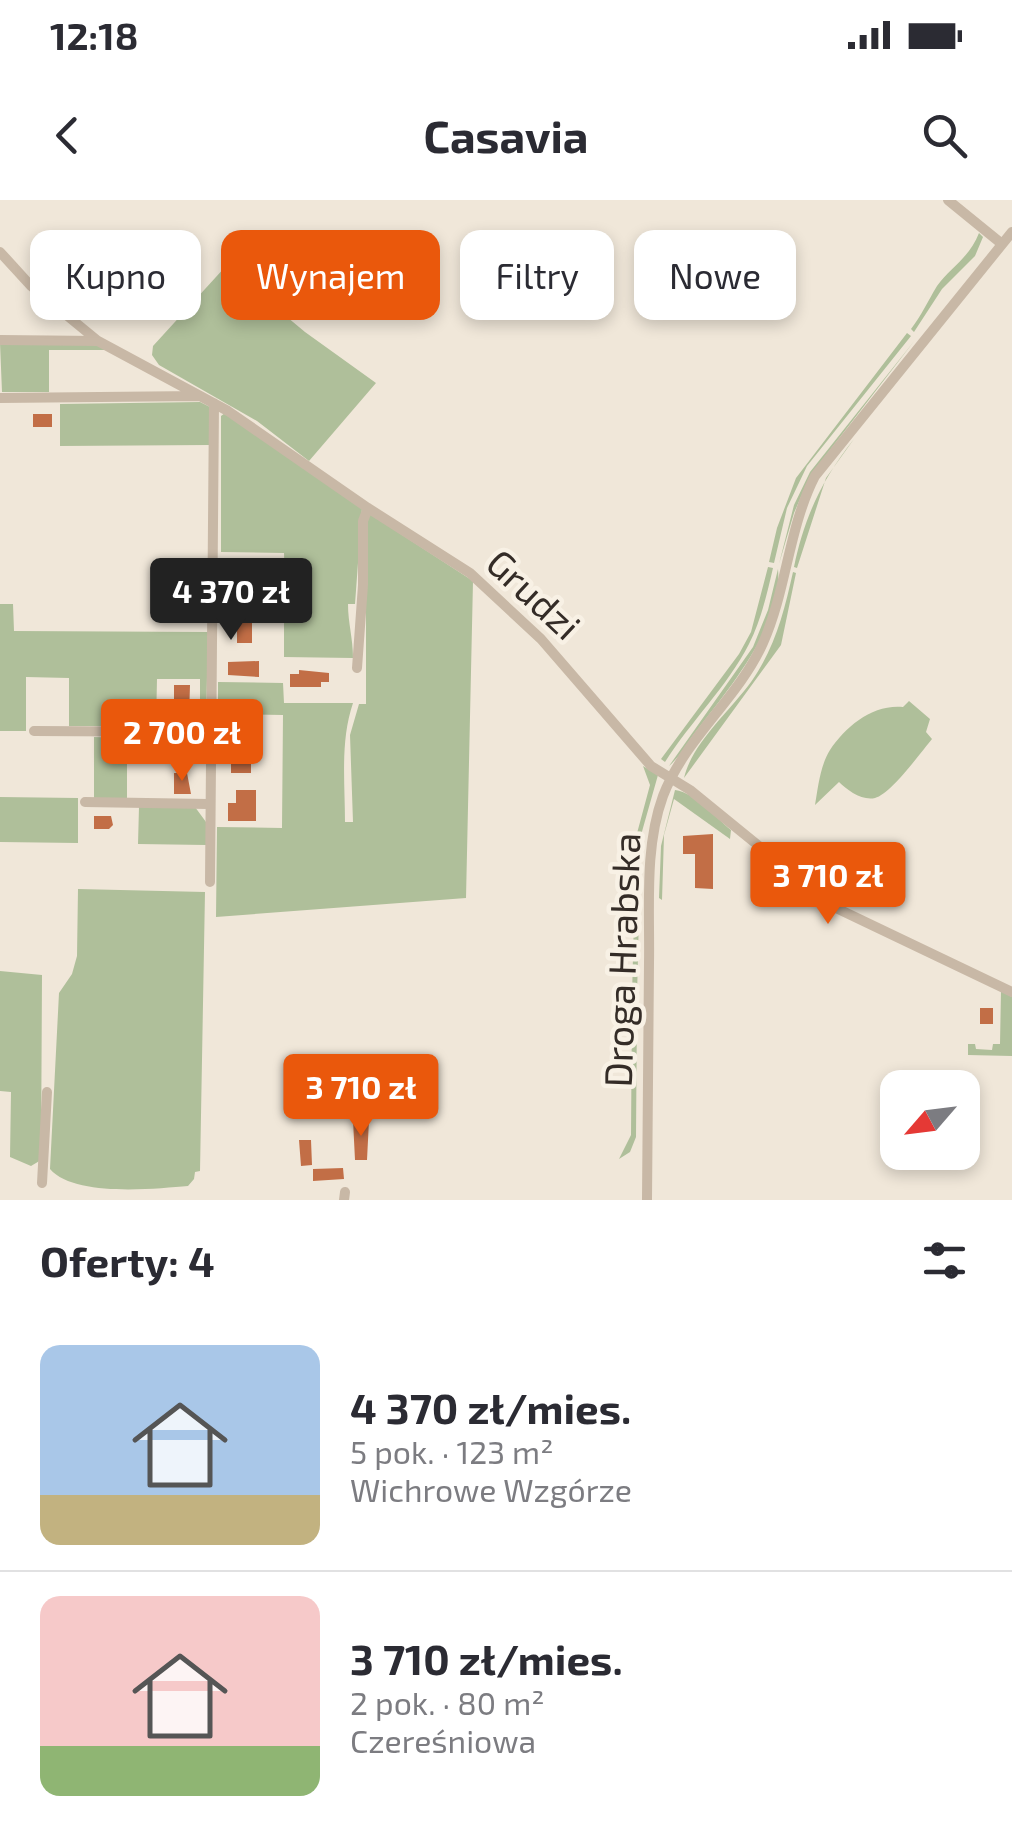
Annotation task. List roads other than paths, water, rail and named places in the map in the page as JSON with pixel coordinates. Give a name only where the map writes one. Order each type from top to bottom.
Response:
[{"type":"street","points":[[948,200],[1002,244]]},
{"type":"street","name":"Droga Hrabska","points":[[647,1200],[651,853],[660,807],[671,778],[762,646],[775,611],[796,520],[815,476],[1012,232]]},
{"type":"street","name":"Grudzi","points":[[0,252],[31,286],[98,340],[200,395],[470,573],[542,639],[648,763],[834,907],[1012,992]]},
{"type":"street","points":[[0,340],[98,340]]},
{"type":"street","points":[[0,398],[200,395]]},
{"type":"street","points":[[210,882],[214,404]]},
{"type":"street","points":[[358,668],[363,521],[368,508]]},
{"type":"street","points":[[34,732],[209,732]]},
{"type":"street","points":[[85,802],[208,804]]},
{"type":"street","points":[[42,1183],[47,1092]]}]
